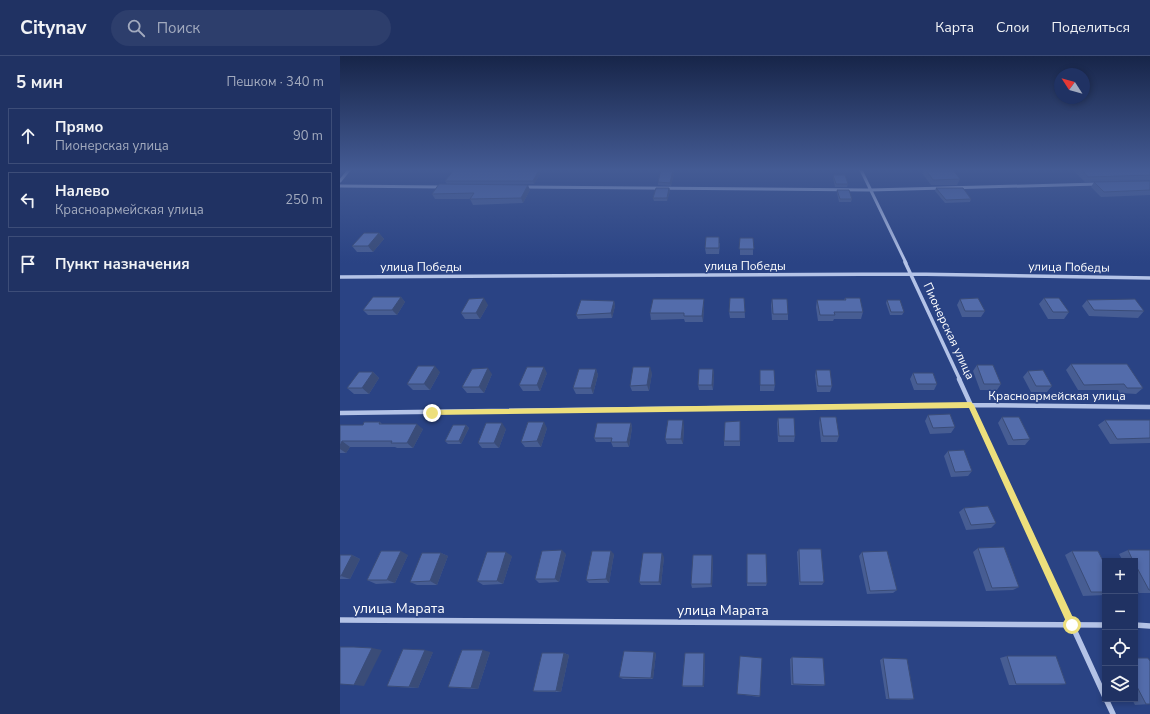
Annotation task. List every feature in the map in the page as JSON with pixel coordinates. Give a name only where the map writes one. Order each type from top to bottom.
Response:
[{"type":"street","name":"Пионерская улица","points":[[875,201],[1102,689]]},
{"type":"street","name":"улица Победы","points":[[340,277],[910,274],[1150,278]]},
{"type":"street","name":"Красноармейская улица","points":[[340,413],[971,405],[1150,407]]},
{"type":"street","name":"улица Марата","points":[[340,620],[1102,625]]},
{"type":"street","points":[[1138,625],[1150,626]]},
{"type":"street","name":"Пионерская улица","points":[[1108,702],[1113,714]]},
{"type":"building","points":[[364,233],[379,233],[368,246],[352,246]]},
{"type":"building","points":[[706,237],[719,237],[719,248],[705,248]]},
{"type":"building","points":[[740,238],[753,238],[754,249],[739,249]]},
{"type":"building","points":[[373,297],[401,297],[392,310],[363,310]]},
{"type":"building","points":[[484,298],[476,313],[461,313],[469,299]]},
{"type":"building","points":[[730,298],[744,298],[745,312],[729,312]]},
{"type":"building","points":[[845,298],[860,298],[863,312],[834,312],[835,315],[820,315],[817,300],[846,300]]},
{"type":"building","points":[[978,298],[985,311],[965,311],[960,299]]},
{"type":"building","points":[[1044,298],[1059,298],[1069,312],[1053,312]]},
{"type":"building","points":[[653,299],[704,299],[702,316],[684,316],[684,313],[650,313]]},
{"type":"building","points":[[772,299],[787,299],[788,314],[773,314]]},
{"type":"building","points":[[1135,299],[1144,311],[1094,310],[1087,300]]},
{"type":"building","points":[[581,300],[614,301],[611,313],[576,315]]},
{"type":"building","points":[[887,300],[900,300],[904,312],[891,312]]},
{"type":"building","points":[[1071,364],[1127,364],[1143,388],[1127,388],[1124,384],[1084,385]]},
{"type":"building","points":[[977,365],[993,365],[1001,384],[984,384]]},
{"type":"building","points":[[418,366],[435,366],[424,384],[407,384]]},
{"type":"building","points":[[527,367],[544,367],[537,385],[519,385]]},
{"type":"building","points":[[633,367],[650,367],[647,385],[630,386]]},
{"type":"building","points":[[488,368],[479,387],[462,387],[472,369]]},
{"type":"building","points":[[579,369],[596,369],[591,388],[573,388]]},
{"type":"building","points":[[699,369],[713,369],[712,385],[698,385]]},
{"type":"building","points":[[760,370],[774,370],[775,385],[760,385]]},
{"type":"building","points":[[816,370],[830,370],[832,386],[818,386]]},
{"type":"building","points":[[1043,370],[1052,386],[1036,386],[1028,371]]},
{"type":"building","points":[[359,372],[373,372],[362,388],[347,388]]},
{"type":"building","points":[[913,373],[933,373],[937,384],[917,384]]},
{"type":"building","points":[[950,414],[955,427],[933,428],[928,415]]},
{"type":"building","points":[[820,417],[836,417],[839,436],[823,436]]},
{"type":"building","points":[[1002,417],[1019,417],[1030,439],[1013,440]]},
{"type":"building","points":[[778,418],[794,418],[795,436],[779,436]]},
{"type":"building","points":[[668,420],[683,420],[681,439],[665,439]]},
{"type":"building","points":[[1105,420],[1150,420],[1150,438],[1117,439]]},
{"type":"building","points":[[740,421],[740,441],[724,441],[725,422]]},
{"type":"building","points":[[364,422],[380,422],[379,424],[417,424],[407,443],[391,443],[392,441],[342,441],[340,446],[340,425],[363,425]]},
{"type":"building","points":[[528,422],[544,422],[537,441],[521,442]]},
{"type":"building","points":[[486,423],[502,423],[494,443],[478,443]]},
{"type":"building","points":[[597,423],[631,423],[627,442],[611,442],[612,438],[594,438]]},
{"type":"building","points":[[453,425],[466,425],[459,441],[445,441]]},
{"type":"building","points":[[964,450],[972,471],[955,472],[948,451]]},
{"type":"building","points":[[988,506],[996,523],[971,525],[964,508]]},
{"type":"building","points":[[1004,547],[1019,587],[992,588],[978,548]]},
{"type":"building","points":[[799,549],[821,549],[824,582],[800,582]]},
{"type":"building","points":[[562,550],[555,579],[535,579],[542,551]]},
{"type":"building","points":[[1128,550],[1150,550],[1150,590],[1138,570],[1138,558],[1132,558]]},
{"type":"building","points":[[381,551],[401,551],[387,580],[367,580]]},
{"type":"building","points":[[592,551],[611,551],[606,579],[586,580]]},
{"type":"building","points":[[887,551],[897,590],[870,591],[862,552]]},
{"type":"building","points":[[1072,551],[1098,551],[1102,559],[1102,592],[1091,592]]},
{"type":"building","points":[[487,552],[506,552],[497,581],[477,581]]},
{"type":"building","points":[[422,553],[441,553],[430,581],[410,582]]},
{"type":"building","points":[[643,553],[662,553],[659,582],[639,582]]},
{"type":"building","points":[[747,554],[766,554],[767,583],[747,583]]},
{"type":"building","points":[[340,555],[352,555],[341,576],[340,576]]},
{"type":"building","points":[[693,555],[712,555],[711,584],[691,584]]},
{"type":"building","points":[[340,647],[372,648],[354,685],[340,684]]},
{"type":"building","points":[[403,649],[425,650],[409,687],[387,686]]},
{"type":"building","points":[[462,650],[483,650],[471,688],[448,687]]},
{"type":"building","points":[[624,651],[654,652],[651,678],[619,677]]},
{"type":"building","points":[[542,653],[564,653],[556,691],[533,691]]},
{"type":"building","points":[[685,653],[704,653],[703,686],[682,686]]},
{"type":"building","points":[[740,656],[762,658],[760,696],[737,694]]},
{"type":"building","points":[[1007,656],[1056,656],[1066,684],[1016,684]]},
{"type":"building","points":[[792,657],[823,658],[825,685],[793,684]]},
{"type":"building","points":[[883,658],[907,659],[914,699],[889,699]]},
{"type":"building","points":[[1138,658],[1148,658],[1150,661],[1150,704],[1146,704],[1138,689]]},
{"type":"route","points":[[432,413],[971,405],[1072,625]]}]
